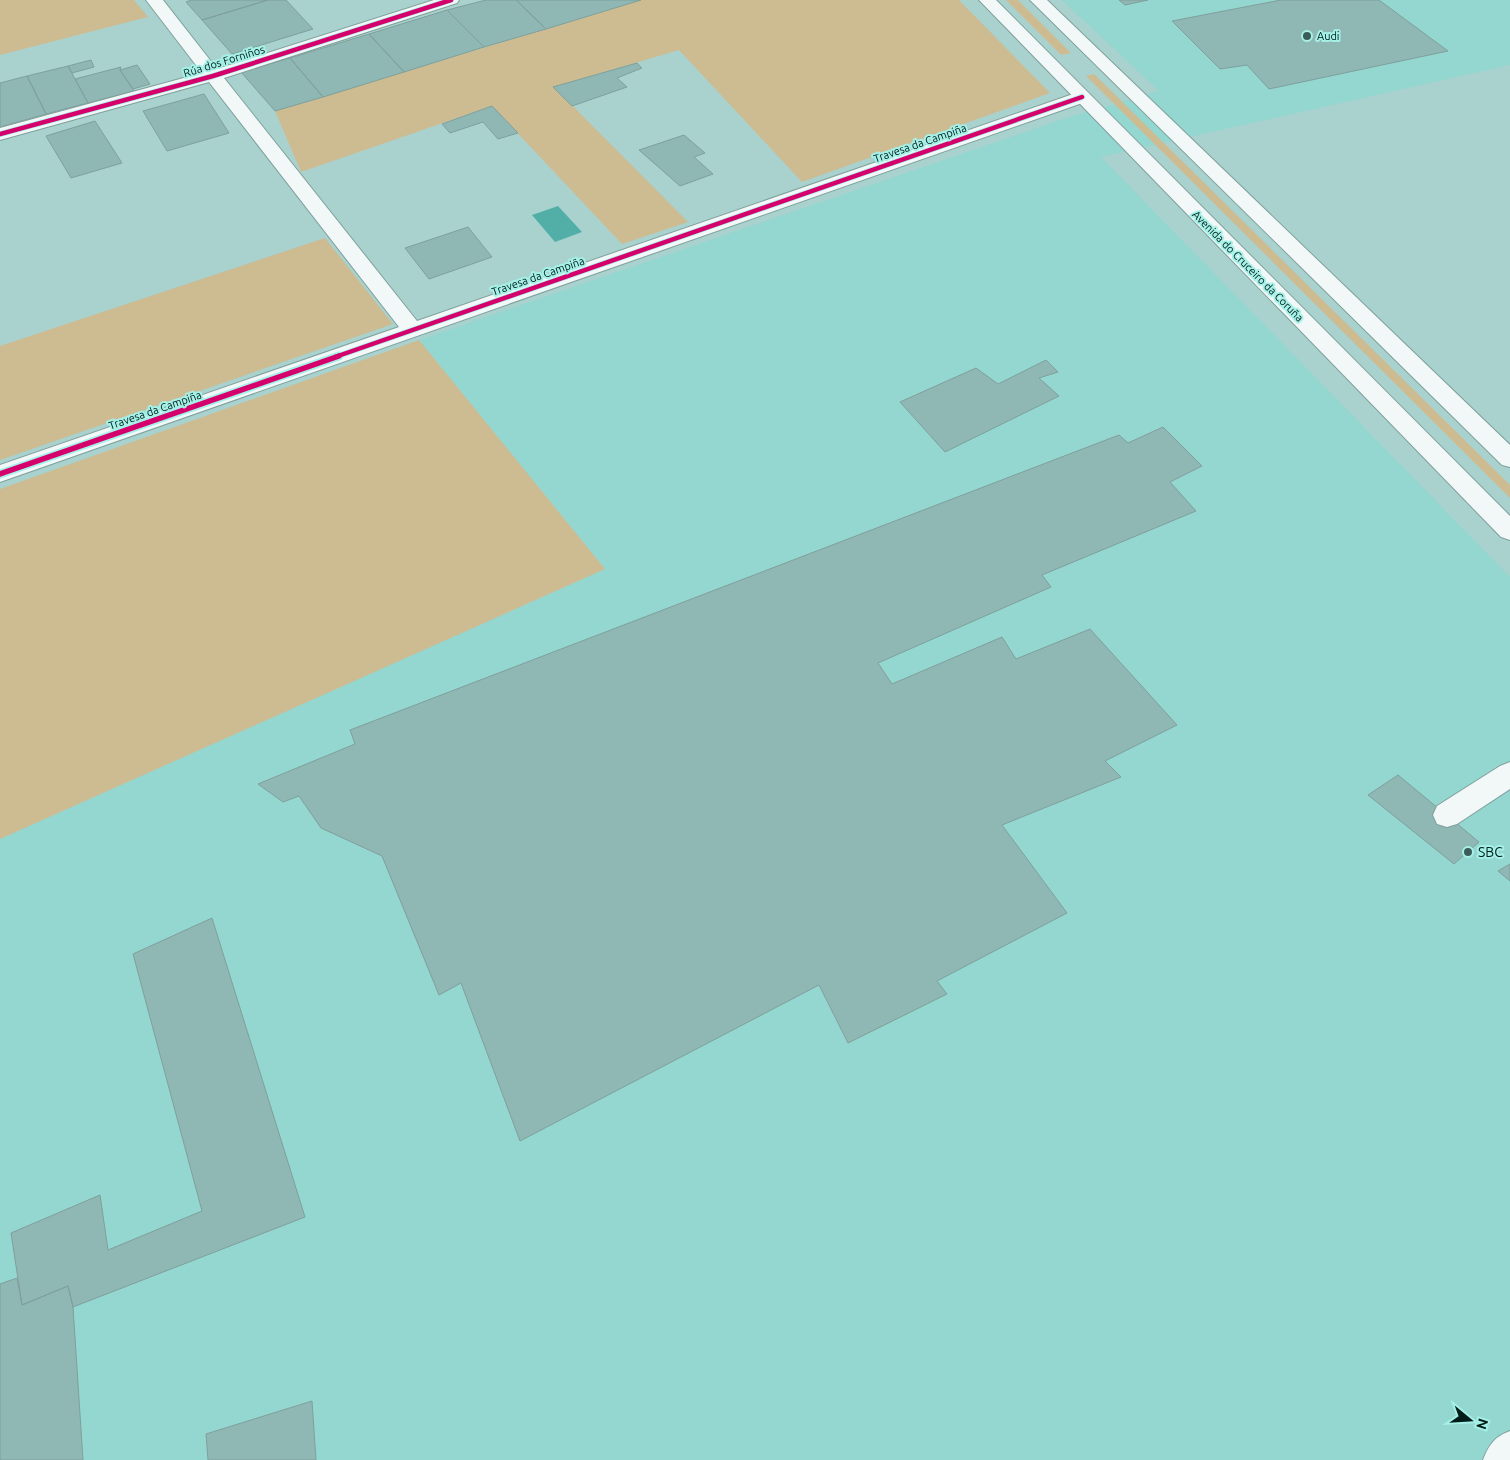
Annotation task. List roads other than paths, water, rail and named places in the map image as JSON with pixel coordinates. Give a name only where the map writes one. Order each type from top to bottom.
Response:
[{"type":"street","name":"Rúa dos Forniños","points":[[154,0],[413,331]]},
{"type":"street","name":"Rúa dos Forniños","points":[[0,134],[213,76],[451,0]]},
{"type":"street","name":"Avenida do Cruceiro da Coruña","points":[[987,0],[1510,530]]},
{"type":"street","points":[[1038,0],[1510,459]]},
{"type":"street","name":"Travesa da Campiña","points":[[0,474],[1082,97]]},
{"type":"street","points":[[1447,815],[1510,774]]},
{"type":"street","points":[[1502,1460],[1510,1450]]},
{"type":"place","name":"Audi","points":[[1307,36]]},
{"type":"place","name":"SBC","points":[[1468,852]]}]
